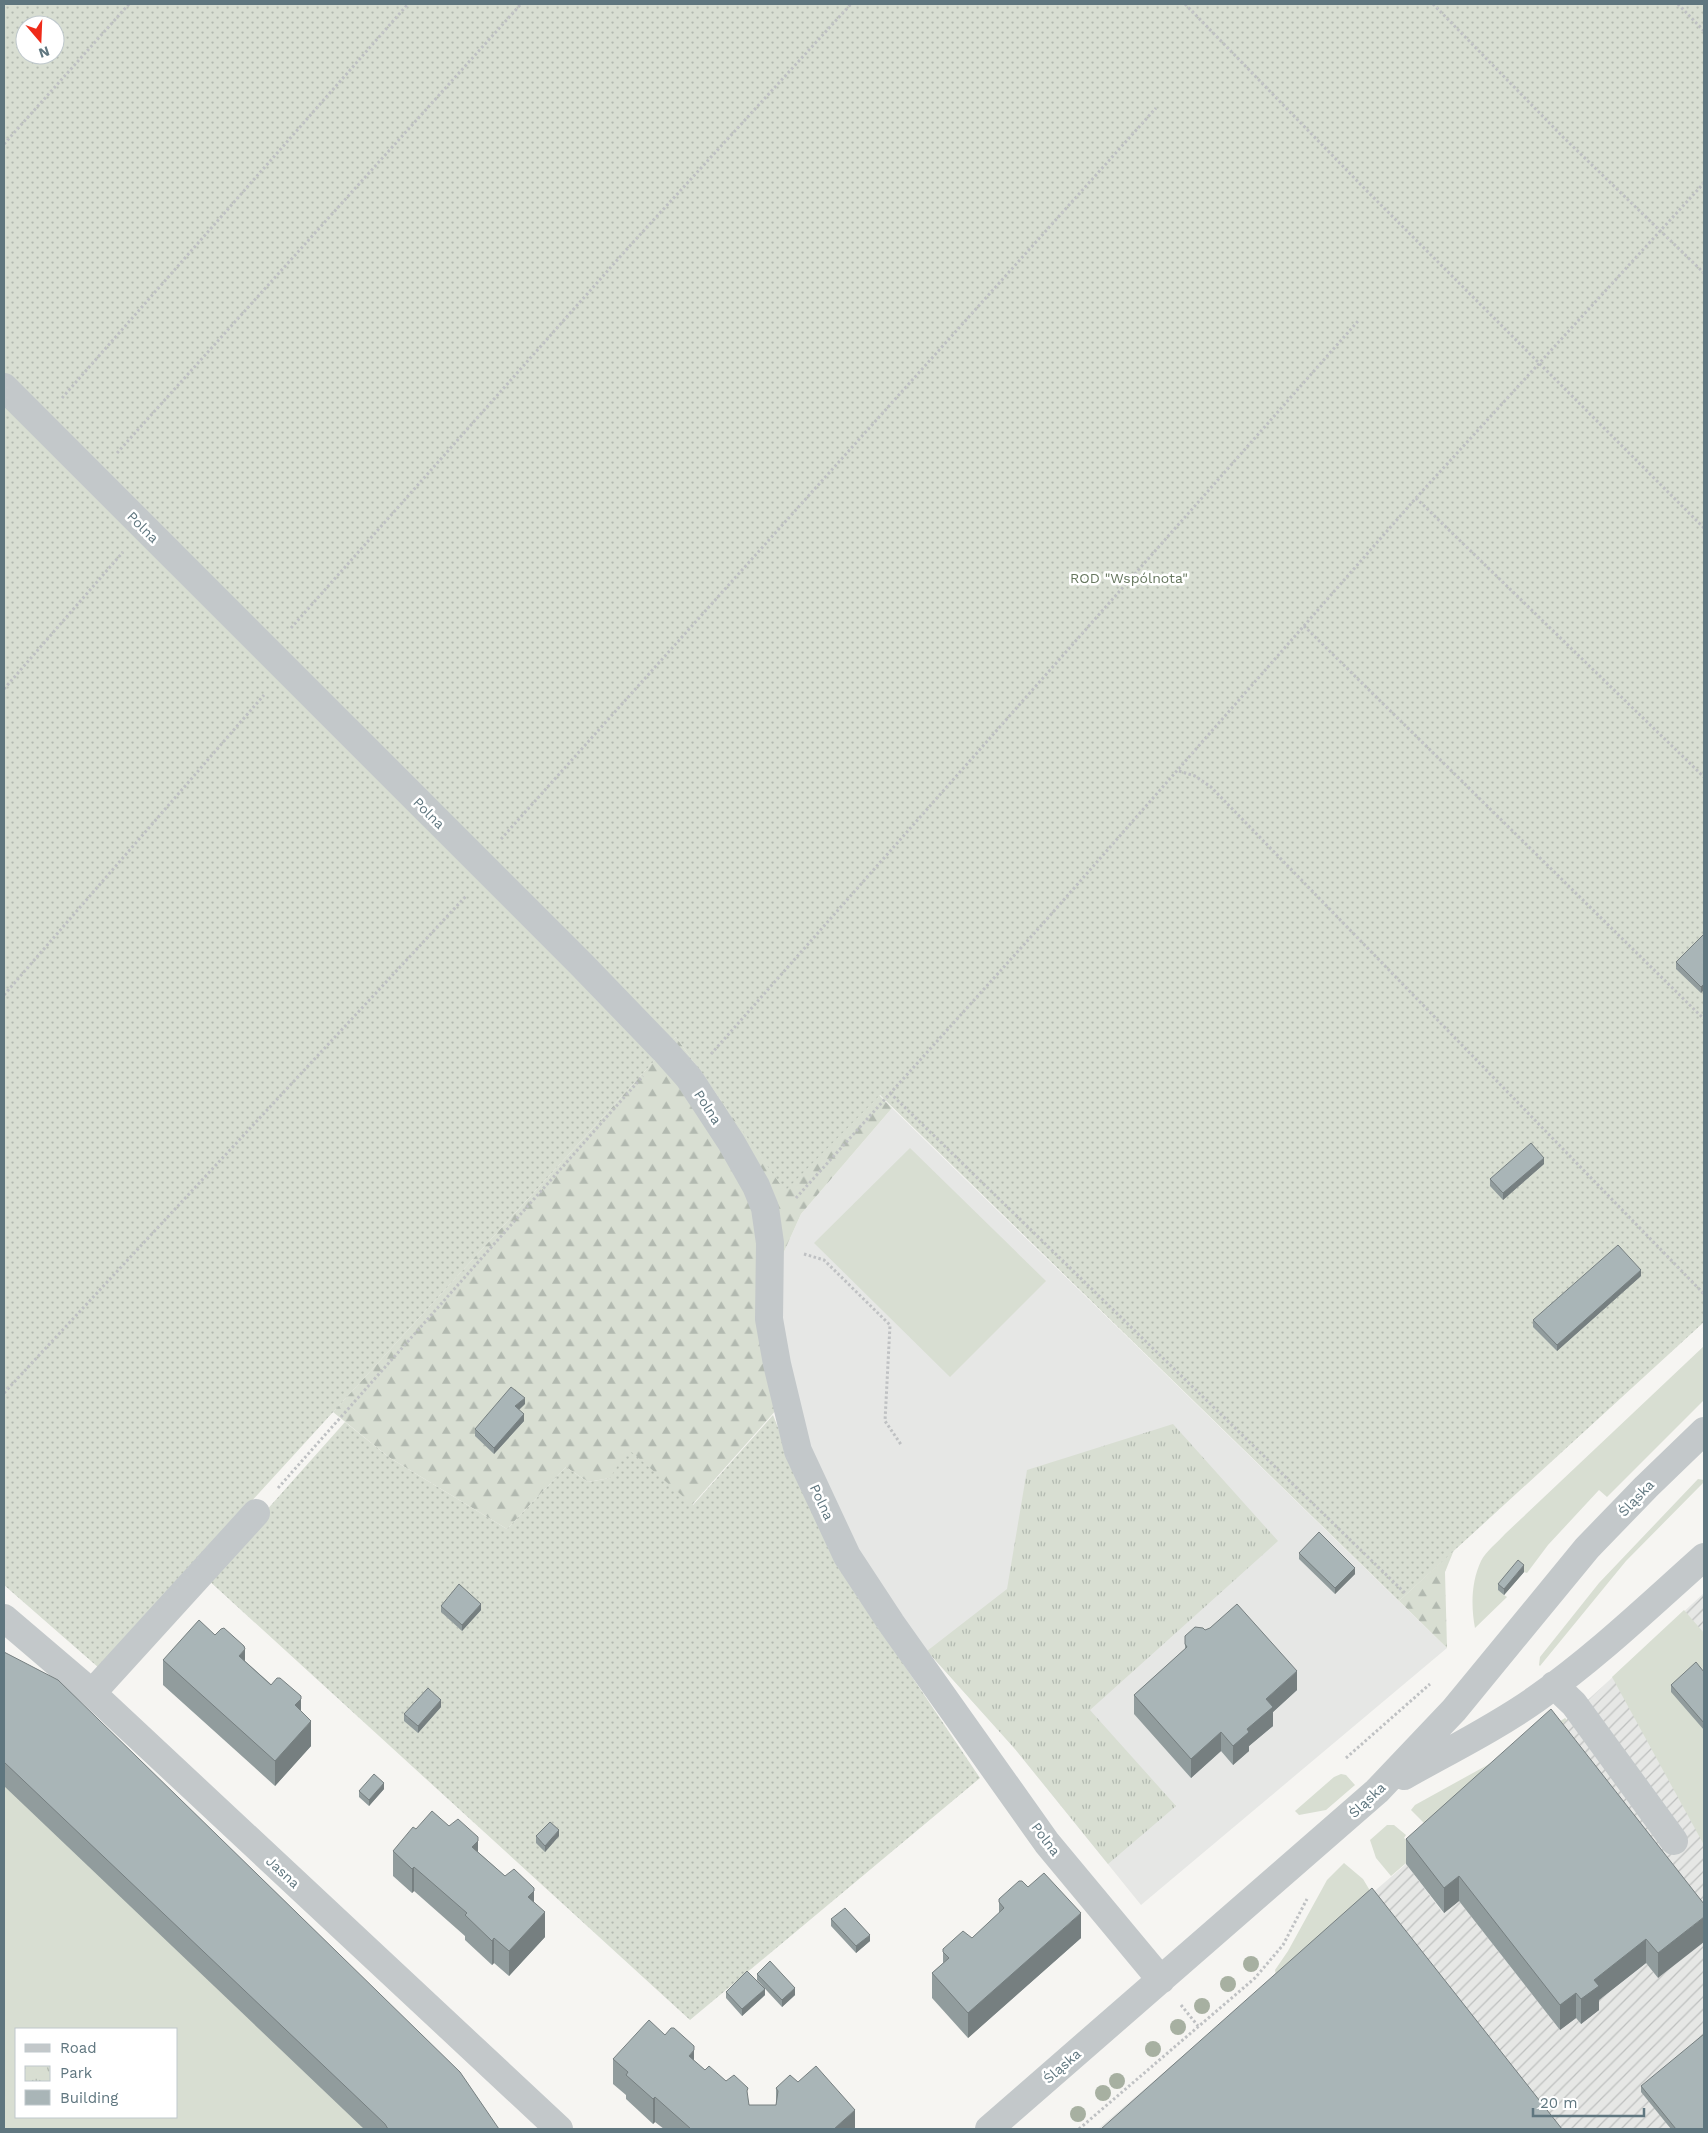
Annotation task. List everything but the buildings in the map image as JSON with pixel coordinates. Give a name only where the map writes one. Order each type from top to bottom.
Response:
[{"type":"street","name":"Polna","points":[[4,388],[483,867],[690,1078],[731,1142],[756,1186],[765,1208],[769,1236],[769,1319],[777,1364],[798,1452],[847,1556],[897,1631],[1047,1843],[1161,1980]]},
{"type":"street","name":"Śląska","points":[[989,2129],[1377,1792],[1460,1703],[1587,1548],[1704,1431]]},
{"type":"street","points":[[92,1693],[256,1513]]},
{"type":"street","points":[[1377,1792],[1516,1713],[1595,1654],[1704,1557]]},
{"type":"street","name":"Jasna","points":[[4,1618],[92,1693],[559,2129]]},
{"type":"street","points":[[1554,1685],[1574,1704],[1674,1842]]},
{"type":"path","points":[[4,144],[129,4]]},
{"type":"path","points":[[40,424],[408,4]]},
{"type":"path","points":[[94,479],[521,4]]},
{"type":"path","points":[[4,995],[277,661],[627,249],[852,4]]},
{"type":"path","points":[[1185,4],[1366,190],[1704,528]]},
{"type":"path","points":[[1433,4],[1563,136],[1704,273]]},
{"type":"path","points":[[1678,4],[1704,31]]},
{"type":"path","points":[[4,1392],[470,892],[494,847],[1156,108]]},
{"type":"path","points":[[902,1446],[885,1421],[890,1325],[824,1260],[769,1236],[890,1093],[1178,770],[1416,498],[1704,183]]},
{"type":"path","points":[[690,1078],[1359,320]]},
{"type":"path","points":[[1416,498],[1704,777]]},
{"type":"path","points":[[4,689],[144,528]]},
{"type":"path","points":[[1304,626],[1704,1019]]},
{"type":"path","points":[[1178,770],[1195,776],[1211,787],[1704,1294]]},
{"type":"path","points":[[256,1513],[665,1051]]},
{"type":"path","points":[[890,1093],[1406,1594]]},
{"type":"path","points":[[1079,2129],[1255,1978],[1283,1945],[1308,1896]]},
{"type":"shaded area","points":[[892,1108],[1447,1648],[1141,1905],[1015,1749],[887,1606],[806,1444],[780,1322],[783,1254],[801,1214]]},
{"type":"shaded area","points":[[1704,1593],[1704,1929],[1551,1734]]},
{"type":"shaded area","points":[[1406,1864],[1443,1913],[1459,1901],[1560,2030],[1576,2018],[1581,2024],[1594,2004],[1646,1963],[1658,1978],[1704,1942],[1704,2129],[1098,2129]]},
{"type":"green space","name":"ROD \"Wspólnota\"","points":[[4,4],[1704,4],[1704,1322],[1399,1601],[880,1095],[785,1191],[676,1037],[99,1668],[4,1585]]},
{"type":"green space","points":[[676,1037],[785,1190],[879,1095],[892,1108],[801,1214],[783,1254],[780,1322],[792,1392],[692,1505],[610,1478],[588,1482],[566,1467],[507,1529],[390,1458],[333,1412]]},
{"type":"green space","points":[[910,1148],[1046,1281],[950,1377],[814,1243]]},
{"type":"green space","points":[[1704,1346],[1704,1400],[1607,1497],[1599,1490],[1548,1545],[1527,1573],[1524,1572],[1504,1595],[1507,1597],[1475,1628],[1473,1603],[1475,1577],[1486,1554]]},
{"type":"green space","points":[[773,1415],[796,1473],[886,1638],[980,1778],[690,2020],[206,1578],[345,1422],[390,1458],[507,1529],[566,1467],[588,1482],[610,1478],[628,1449],[693,1505]]},
{"type":"green space","points":[[1173,1424],[1278,1541],[1090,1710],[1176,1806],[1108,1864],[1015,1749],[927,1651],[1007,1589],[1027,1470]]},
{"type":"green space","points":[[1698,1479],[1704,1480],[1704,1482],[1626,1561],[1540,1666],[1540,1657],[1599,1583]]},
{"type":"green space","points":[[1454,1550],[1445,1572],[1447,1648],[1399,1601]]},
{"type":"green space","points":[[1684,1610],[1704,1633],[1704,1845],[1612,1677]]},
{"type":"green space","points":[[4,1677],[497,2129],[4,2129]]},
{"type":"green space","points":[[1565,1718],[1567,1720],[1532,1751],[1428,1827],[1411,1810],[1415,1805],[1529,1742]]},
{"type":"green space","points":[[1341,1774],[1346,1775],[1355,1785],[1326,1810],[1299,1815],[1295,1811],[1334,1777]]},
{"type":"green space","points":[[1387,1825],[1394,1825],[1406,1835],[1404,1838],[1419,1852],[1391,1876],[1376,1858],[1370,1840]]},
{"type":"green space","points":[[1344,1863],[1363,1879],[1372,1894],[1276,1976],[1275,1970],[1288,1951],[1327,1880]]}]
